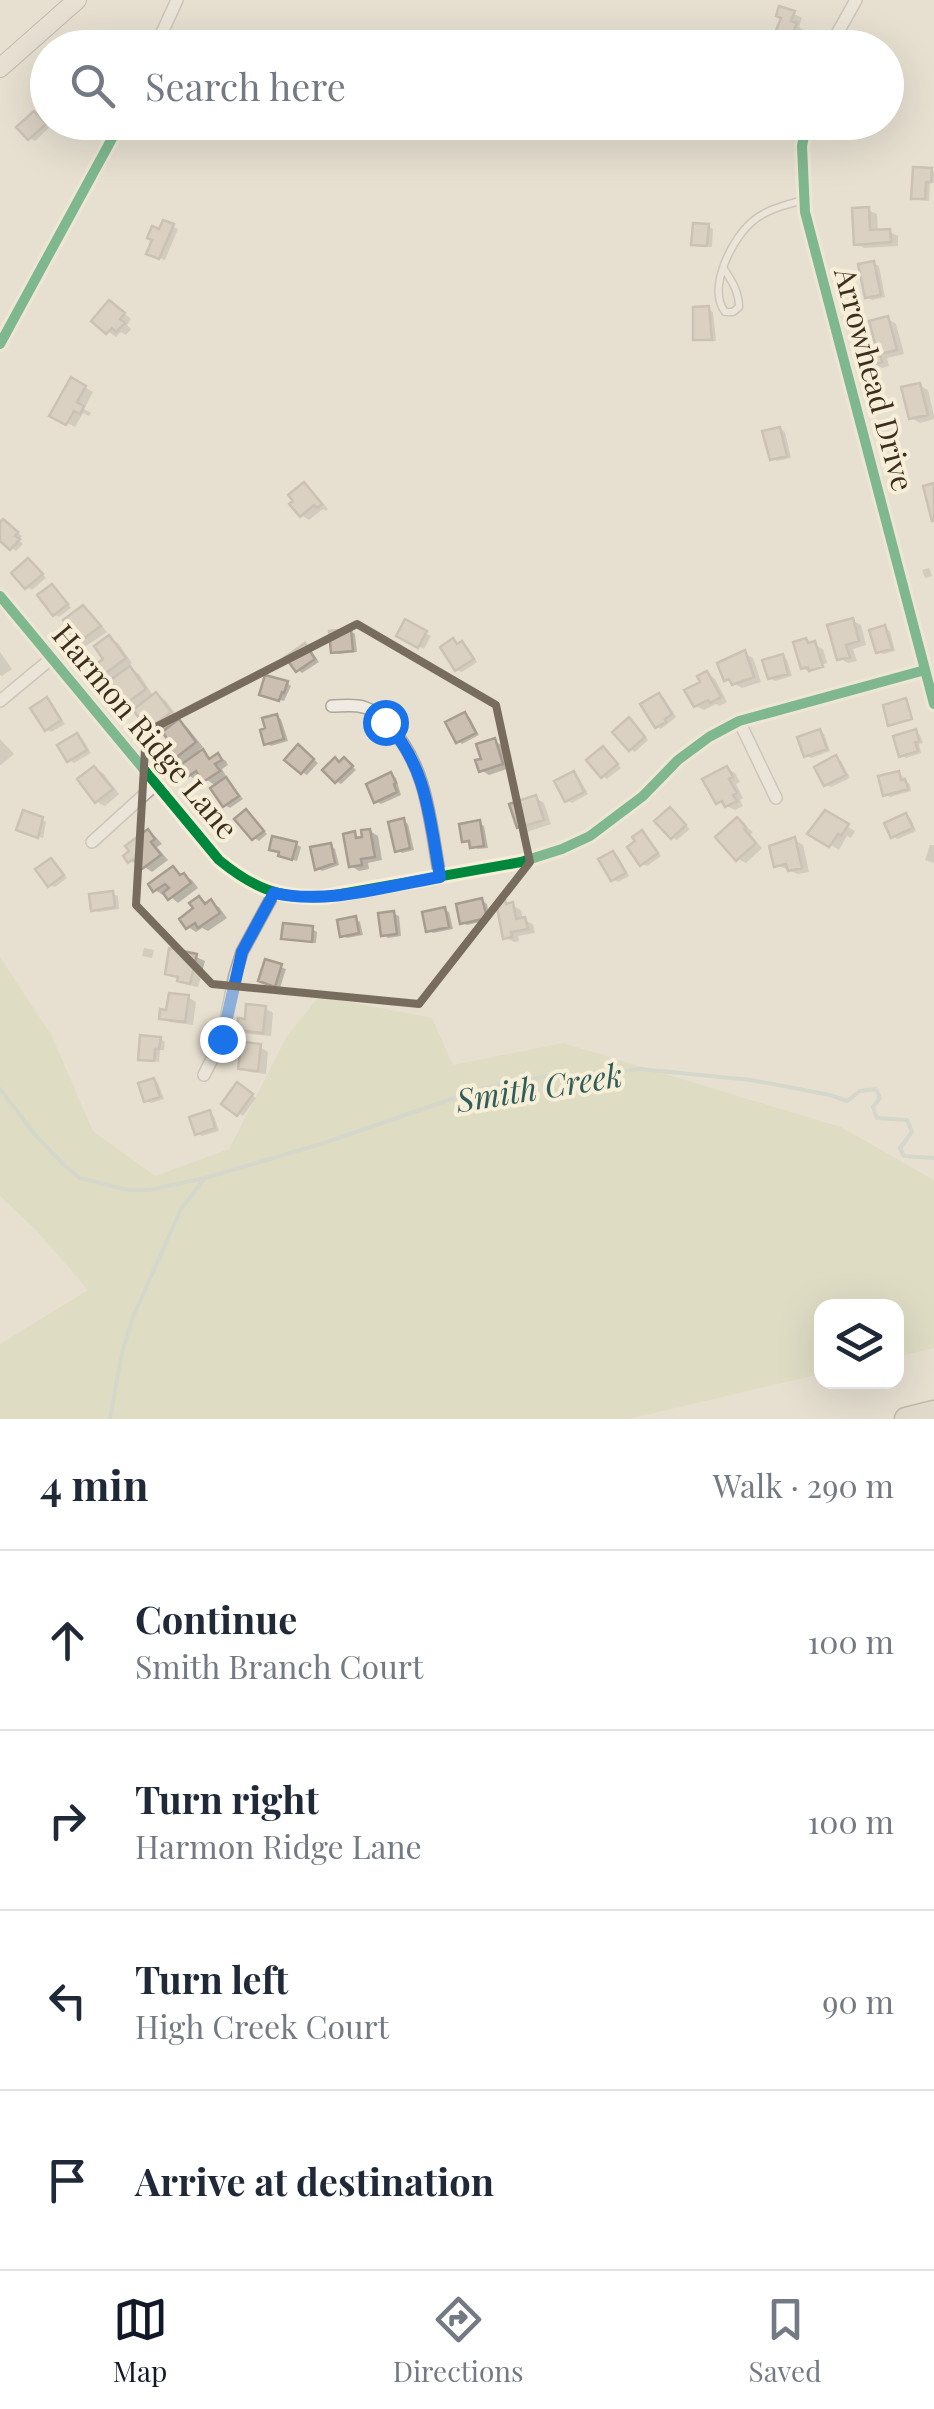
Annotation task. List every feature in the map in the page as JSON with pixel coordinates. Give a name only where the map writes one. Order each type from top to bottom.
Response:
[{"type":"highway","points":[[906,1419],[934,1412]]},
{"type":"main road","points":[[43,30],[77,0]]},
{"type":"main road","points":[[0,68],[30,42]]},
{"type":"street","points":[[163,30],[177,0]]},
{"type":"street","points":[[839,30],[856,0]]},
{"type":"street","points":[[0,344],[111,140]]},
{"type":"street","name":"Arrowhead Drive","points":[[803,140],[805,212],[934,704]]},
{"type":"street","name":"Harmon Ridge Lane","points":[[0,596],[220,860],[249,882],[274,893],[304,898],[440,877],[562,850],[590,836],[643,796],[678,760],[709,737],[739,722],[925,670]]},
{"type":"street","points":[[0,701],[52,658]]},
{"type":"street","points":[[332,706],[366,706],[406,747],[424,788],[440,877]]},
{"type":"street","points":[[739,722],[776,798]]},
{"type":"street","points":[[92,842],[156,784]]},
{"type":"street","points":[[204,1075],[222,1039],[242,952],[274,893]]},
{"type":"lane","points":[[724,269],[739,299],[739,307],[732,312],[725,312],[720,305],[719,282],[730,250],[754,219],[804,200]]},
{"type":"highlighted area","points":[[357,624],[496,705],[530,862],[419,1004],[212,984],[136,905],[146,732]]},
{"type":"green space","points":[[0,957],[52,1036],[93,1131],[155,1176],[229,1149],[287,1036],[319,996],[432,1018],[453,1065],[563,1043],[841,1127],[934,1180],[934,1348],[904,1355],[904,1299],[814,1299],[814,1376],[629,1419],[0,1419],[0,1344],[88,1290],[36,1230],[0,1196]]},
{"type":"building","points":[[779,6],[795,11],[791,21],[797,23],[794,30],[776,30],[781,18],[776,16]]},
{"type":"building","points":[[30,115],[30,138],[16,127]]},
{"type":"building","points":[[913,167],[932,168],[925,199],[911,199]]},
{"type":"building","points":[[869,207],[870,230],[890,229],[891,242],[854,245],[852,208]]},
{"type":"building","points":[[163,220],[174,224],[159,259],[146,254],[152,240],[147,238],[152,226],[159,229]]},
{"type":"building","points":[[693,223],[709,224],[707,246],[691,245]]},
{"type":"building","points":[[874,261],[881,295],[865,298],[858,264]]},
{"type":"building","points":[[109,300],[125,313],[120,319],[125,323],[116,332],[112,328],[106,334],[91,321]]},
{"type":"building","points":[[709,306],[712,340],[693,340],[693,307]]},
{"type":"building","points":[[888,316],[897,350],[880,354],[882,362],[871,365],[869,354],[877,351],[869,321]]},
{"type":"building","points":[[71,377],[86,386],[77,402],[84,406],[80,414],[74,411],[66,425],[49,416]]},
{"type":"building","points":[[920,383],[928,415],[909,419],[901,387]]},
{"type":"building","points":[[780,427],[787,456],[770,460],[762,431]]},
{"type":"building","points":[[304,482],[322,504],[317,508],[314,505],[300,517],[289,504],[293,501],[288,495]]},
{"type":"building","points":[[934,483],[934,520],[932,521],[923,486]]},
{"type":"building","points":[[3,519],[18,532],[15,536],[20,539],[10,550],[0,541]]},
{"type":"building","points":[[28,558],[43,574],[25,589],[11,573]]},
{"type":"building","points":[[52,584],[68,604],[53,616],[37,595]]},
{"type":"building","points":[[83,605],[101,626],[76,644],[63,620]]},
{"type":"building","points":[[853,618],[859,641],[846,645],[850,657],[837,660],[827,625]]},
{"type":"building","points":[[405,619],[427,631],[418,648],[396,636]]},
{"type":"building","points":[[885,625],[892,649],[876,653],[869,630]]},
{"type":"building","points":[[351,629],[353,651],[331,653],[329,631]]},
{"type":"building","points":[[109,635],[126,658],[103,675],[95,665],[103,659],[94,646]]},
{"type":"building","points":[[453,638],[457,644],[462,641],[474,659],[455,671],[440,647]]},
{"type":"building","points":[[806,638],[808,643],[815,641],[823,667],[801,669],[793,642]]},
{"type":"building","points":[[305,643],[315,659],[296,672],[285,657]]},
{"type":"building","points":[[745,650],[754,677],[732,685],[729,679],[724,681],[717,663]]},
{"type":"building","points":[[783,654],[788,674],[768,679],[762,660]]},
{"type":"building","points":[[130,666],[146,689],[127,703],[109,681]]},
{"type":"building","points":[[707,671],[721,697],[694,707],[684,690],[700,682],[697,676]]},
{"type":"building","points":[[265,675],[288,681],[279,701],[259,695]]},
{"type":"building","points":[[156,692],[171,712],[148,730],[133,710]]},
{"type":"building","points":[[659,693],[672,714],[655,728],[640,704]]},
{"type":"building","points":[[47,697],[61,720],[45,731],[30,708]]},
{"type":"building","points":[[906,698],[912,719],[888,726],[883,705]]},
{"type":"building","points":[[465,712],[476,733],[456,743],[445,722]]},
{"type":"building","points":[[277,714],[284,739],[264,745],[262,718]]},
{"type":"building","points":[[629,717],[645,737],[629,751],[612,732]]},
{"type":"building","points":[[179,719],[196,742],[173,760],[164,749],[171,744],[162,732]]},
{"type":"building","points":[[820,729],[827,749],[804,757],[797,737]]},
{"type":"building","points":[[916,729],[918,751],[899,757],[893,736]]},
{"type":"building","points":[[77,733],[87,750],[67,762],[57,745]]},
{"type":"building","points":[[495,738],[503,764],[479,772],[475,760],[481,759],[476,744]]},
{"type":"building","points":[[298,744],[314,759],[301,774],[284,760]]},
{"type":"building","points":[[603,746],[618,764],[601,778],[586,760]]},
{"type":"building","points":[[203,749],[209,759],[218,753],[222,760],[215,764],[220,771],[203,782],[196,771],[187,777],[179,766]]},
{"type":"building","points":[[836,755],[846,775],[824,786],[814,767]]},
{"type":"building","points":[[335,757],[339,762],[344,757],[353,766],[335,783],[322,770]]},
{"type":"building","points":[[94,766],[113,789],[95,803],[77,779]]},
{"type":"building","points":[[727,766],[737,801],[725,807],[722,801],[716,804],[702,779]]},
{"type":"building","points":[[574,771],[584,792],[565,802],[554,781]]},
{"type":"building","points":[[899,771],[908,789],[883,796],[878,776]]},
{"type":"building","points":[[391,772],[397,792],[374,803],[366,784]]},
{"type":"building","points":[[226,777],[239,796],[223,807],[210,788]]},
{"type":"building","points":[[536,795],[544,820],[517,828],[509,804]]},
{"type":"building","points":[[670,807],[686,825],[671,839],[654,821]]},
{"type":"building","points":[[246,809],[264,831],[252,840],[234,819]]},
{"type":"building","points":[[23,810],[43,817],[38,838],[16,830]]},
{"type":"building","points":[[825,810],[849,824],[829,847],[807,834]]},
{"type":"building","points":[[906,813],[913,828],[891,838],[884,823]]},
{"type":"building","points":[[737,817],[756,843],[736,861],[715,837]]},
{"type":"building","points":[[404,818],[410,848],[395,852],[388,822]]},
{"type":"building","points":[[480,820],[484,846],[470,848],[469,841],[462,842],[459,824]]},
{"type":"building","points":[[148,829],[155,839],[151,842],[161,855],[142,869],[133,859],[128,863],[123,856],[129,851],[125,846]]},
{"type":"building","points":[[370,829],[375,857],[361,859],[362,865],[349,867],[343,834],[355,831],[356,838],[362,837],[361,830]]},
{"type":"building","points":[[642,830],[658,853],[640,866],[627,847]]},
{"type":"building","points":[[272,836],[297,842],[292,860],[269,850]]},
{"type":"building","points":[[795,837],[802,868],[788,871],[786,864],[774,867],[769,846]]},
{"type":"building","points":[[331,843],[335,863],[315,870],[310,847]]},
{"type":"building","points":[[613,851],[626,873],[611,881],[598,859]]},
{"type":"building","points":[[51,858],[64,875],[48,887],[35,869]]},
{"type":"building","points":[[173,866],[191,883],[168,900],[163,893],[169,888],[165,884],[153,892],[148,884]]},
{"type":"building","points":[[113,891],[115,907],[91,911],[89,894]]},
{"type":"building","points":[[199,896],[205,904],[211,899],[220,913],[198,928],[195,923],[186,929],[179,919],[193,908],[189,903]]},
{"type":"building","points":[[482,898],[487,918],[460,924],[456,904]]},
{"type":"building","points":[[505,900],[506,904],[513,902],[516,919],[525,917],[528,929],[511,932],[512,937],[503,939],[496,902]]},
{"type":"building","points":[[445,907],[449,927],[426,932],[422,912]]},
{"type":"building","points":[[394,911],[397,934],[381,936],[378,913]]},
{"type":"building","points":[[356,916],[359,933],[340,937],[337,920]]},
{"type":"building","points":[[283,923],[313,926],[312,942],[281,939]]},
{"type":"building","points":[[169,948],[197,954],[190,984],[165,974]]},
{"type":"building","points":[[265,959],[282,964],[275,987],[258,981]]},
{"type":"building","points":[[169,993],[189,995],[185,1022],[159,1019],[160,1009],[166,1010]]},
{"type":"building","points":[[246,1004],[266,1006],[263,1033],[237,1030],[238,1018],[245,1019]]},
{"type":"building","points":[[140,1035],[161,1037],[154,1061],[138,1060]]},
{"type":"building","points":[[235,1041],[261,1044],[258,1071],[238,1069],[240,1054],[234,1053]]},
{"type":"building","points":[[154,1078],[160,1097],[144,1102],[138,1083]]},
{"type":"building","points":[[237,1082],[253,1094],[237,1116],[221,1104]]},
{"type":"building","points":[[210,1110],[215,1128],[195,1135],[189,1117]]},
{"type":"waterway","name":"Smith Creek","points":[[0,1089],[66,1167],[80,1178],[128,1190],[149,1190],[205,1178],[321,1144],[484,1088],[549,1076],[640,1069],[751,1080],[847,1101],[860,1091],[876,1089],[880,1098],[873,1107],[877,1118],[907,1120],[912,1132],[900,1148],[904,1156],[934,1158]]},
{"type":"waterway","points":[[110,1419],[133,1317],[181,1209],[205,1178]]},
{"type":"cycle path","points":[[0,344],[111,140]]},
{"type":"cycle path","points":[[803,140],[805,212],[934,704]]},
{"type":"cycle path","points":[[0,596],[219,860],[256,885],[294,896],[324,897],[521,862],[562,849],[590,836],[643,796],[678,760],[739,721],[925,670]]},
{"type":"route","points":[[222,1039],[242,952],[274,893],[324,897],[440,877],[424,788],[406,747],[385,722]]}]
